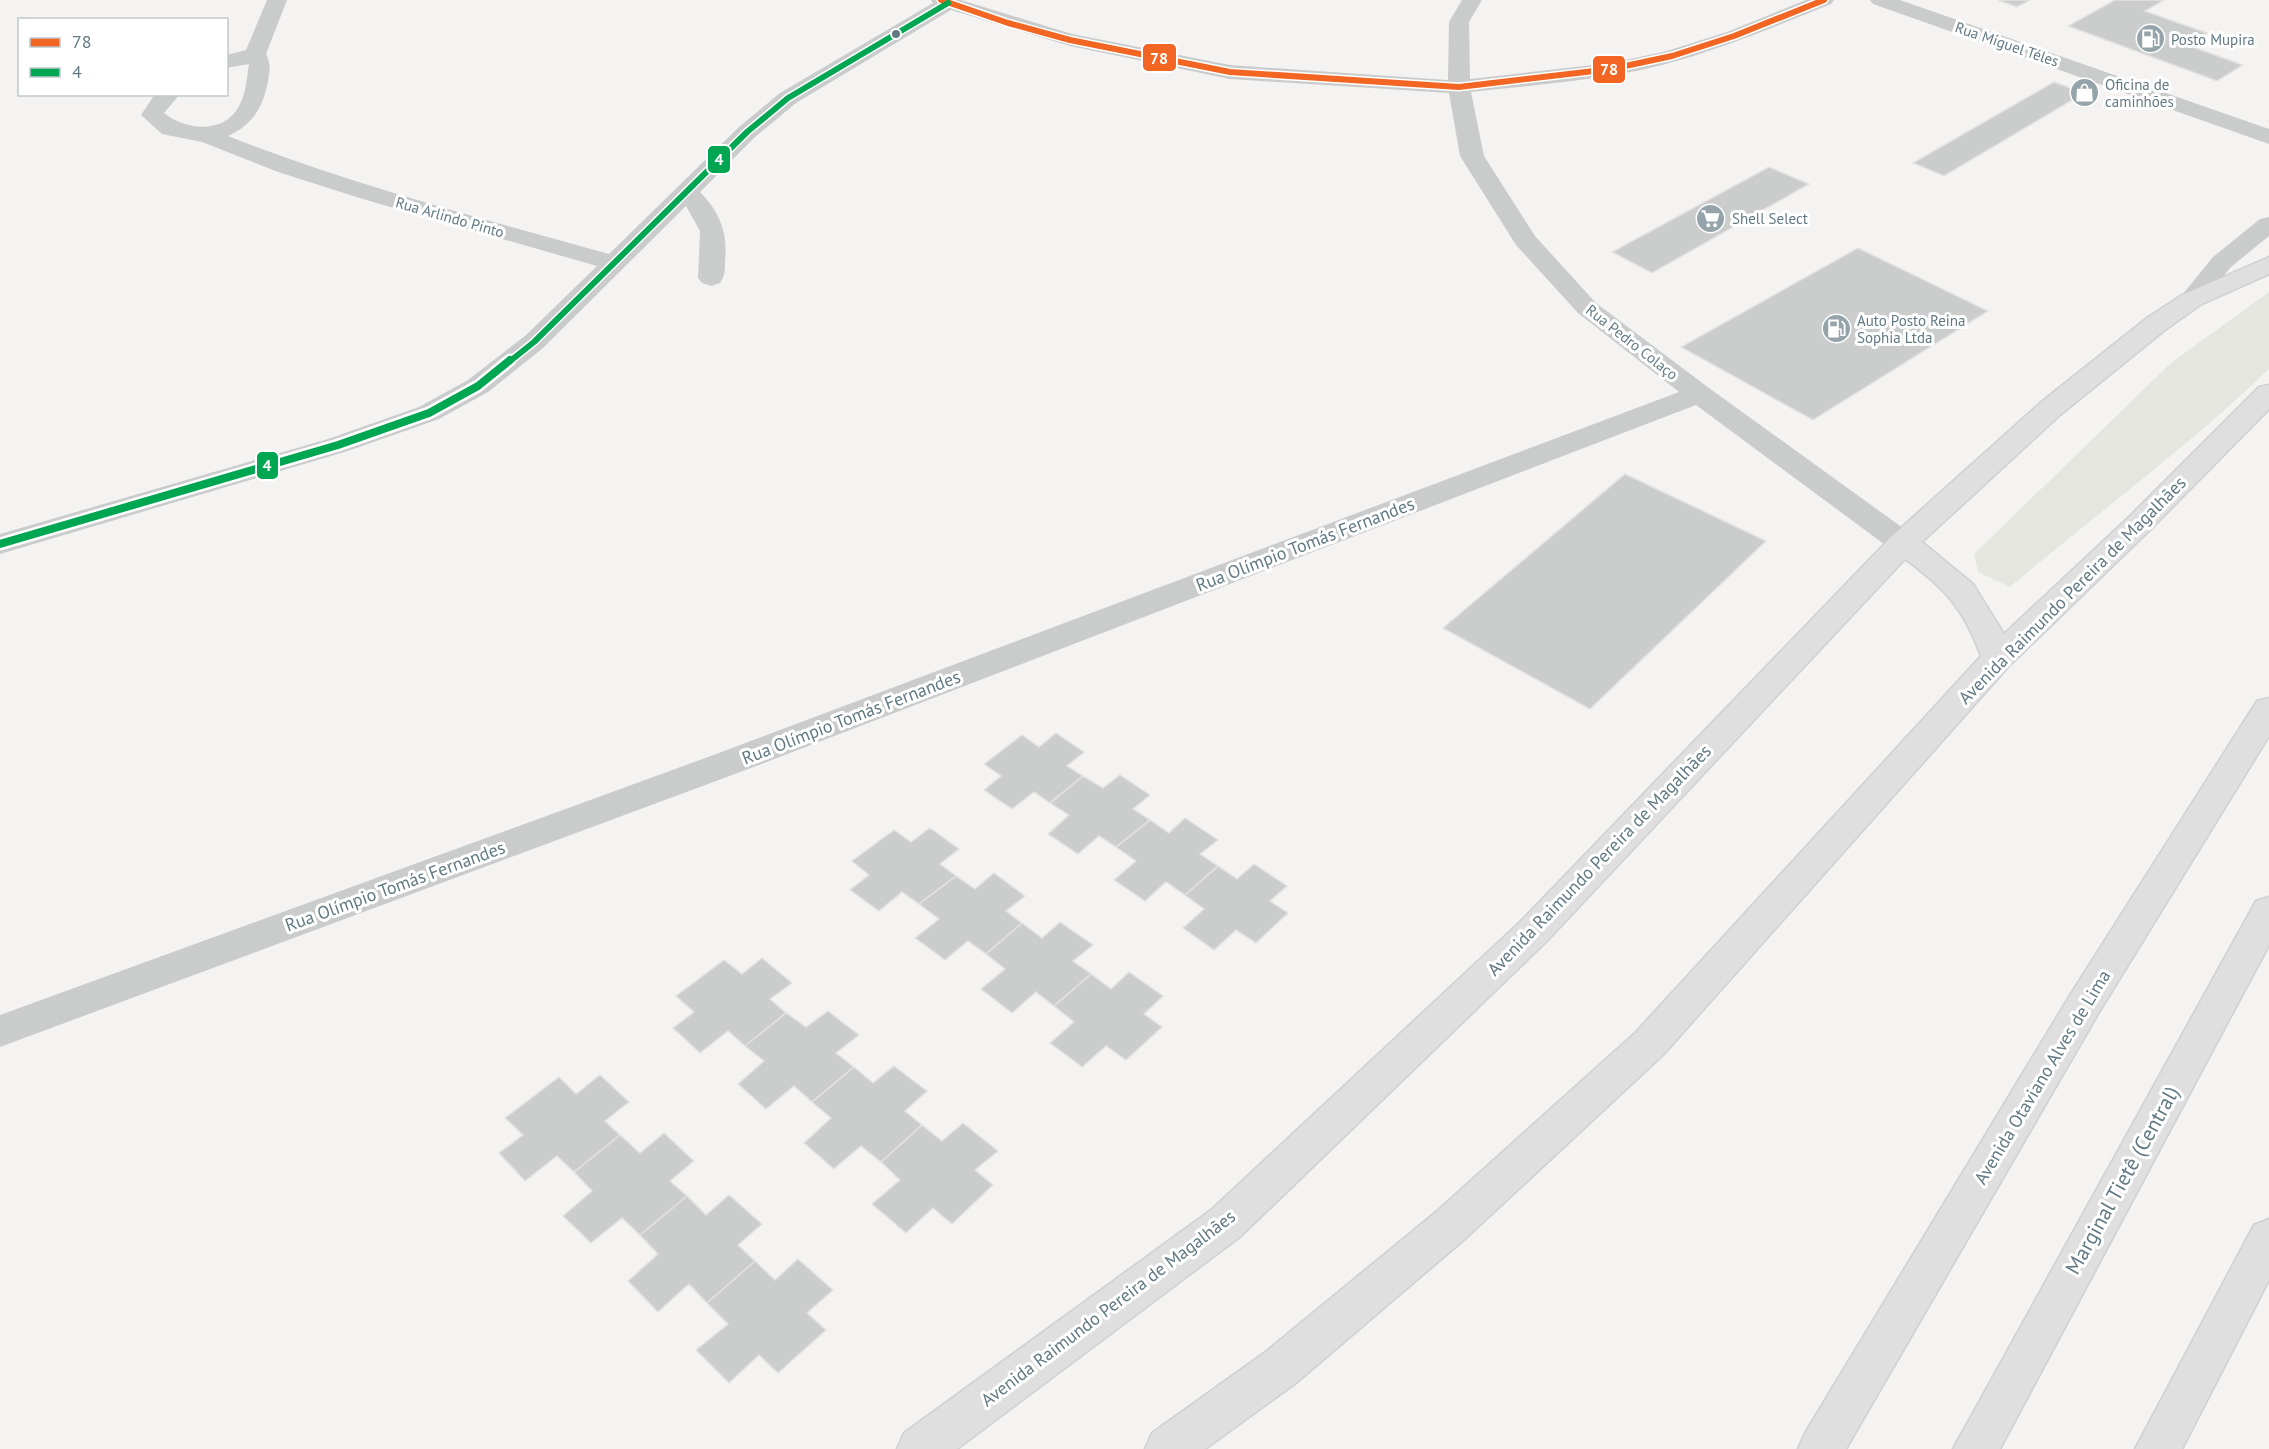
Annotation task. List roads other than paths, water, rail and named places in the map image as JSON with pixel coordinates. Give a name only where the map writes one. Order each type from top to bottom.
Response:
[{"type":"main road","name":"Avenida Raimundo Pereira de Magalhães","points":[[920,1449],[1226,1223],[1534,931],[1903,543],[2050,409],[2156,324],[2191,300],[2269,266]]},
{"type":"main road","name":"Avenida Raimundo Pereira de Magalhães","points":[[1168,1449],[1280,1368],[1451,1225],[1649,1044],[1998,658],[2140,523],[2269,393]]},
{"type":"main road","points":[[1903,543],[1965,590],[1986,623],[1998,658]]},
{"type":"main road","name":"Avenida Otaviano Alves de Lima","points":[[1821,1449],[2085,1004],[2269,709]]},
{"type":"main road","name":"Marginal Tietê (Central)","points":[[1976,1449],[2269,911]]},
{"type":"main road","points":[[2158,1449],[2269,1238]]},
{"type":"street","points":[[255,54],[277,0]]},
{"type":"street","name":"Rua Pedro Colaço","points":[[1472,0],[1459,22],[1459,87],[1472,156],[1525,240],[1587,308],[1699,394],[1903,543]]},
{"type":"street","points":[[0,544],[338,445],[429,413],[478,386],[534,342],[616,264],[747,132],[788,98],[945,1],[1008,23],[1070,40],[1230,72],[1459,87],[1611,69],[1672,56],[1734,36],[1824,0]]},
{"type":"street","name":"Rua Miguel Téles","points":[[1880,0],[2269,137]]},
{"type":"street","points":[[228,61],[255,54]]},
{"type":"street","points":[[208,136],[236,122],[253,107],[260,63],[255,54]]},
{"type":"street","name":"Rua Arlindo Pinto","points":[[167,96],[154,107],[153,119],[170,129],[208,136],[286,166],[374,195],[616,264]]},
{"type":"street","points":[[686,192],[701,206],[712,223],[715,241],[711,278]]},
{"type":"street","points":[[2191,300],[2222,262],[2269,224]]},
{"type":"street","name":"Rua Olímpio Tomás Fernandes","points":[[0,1031],[731,762],[1699,394]]},
{"type":"place","name":"Posto Mupira","points":[[2150,39]]},
{"type":"place","name":"Oficina de caminhões","points":[[2084,93]]},
{"type":"place","name":"Shell Select","points":[[1711,218]]},
{"type":"place","name":"Auto Posto Reina Sophia Ltda","points":[[1836,329]]}]
